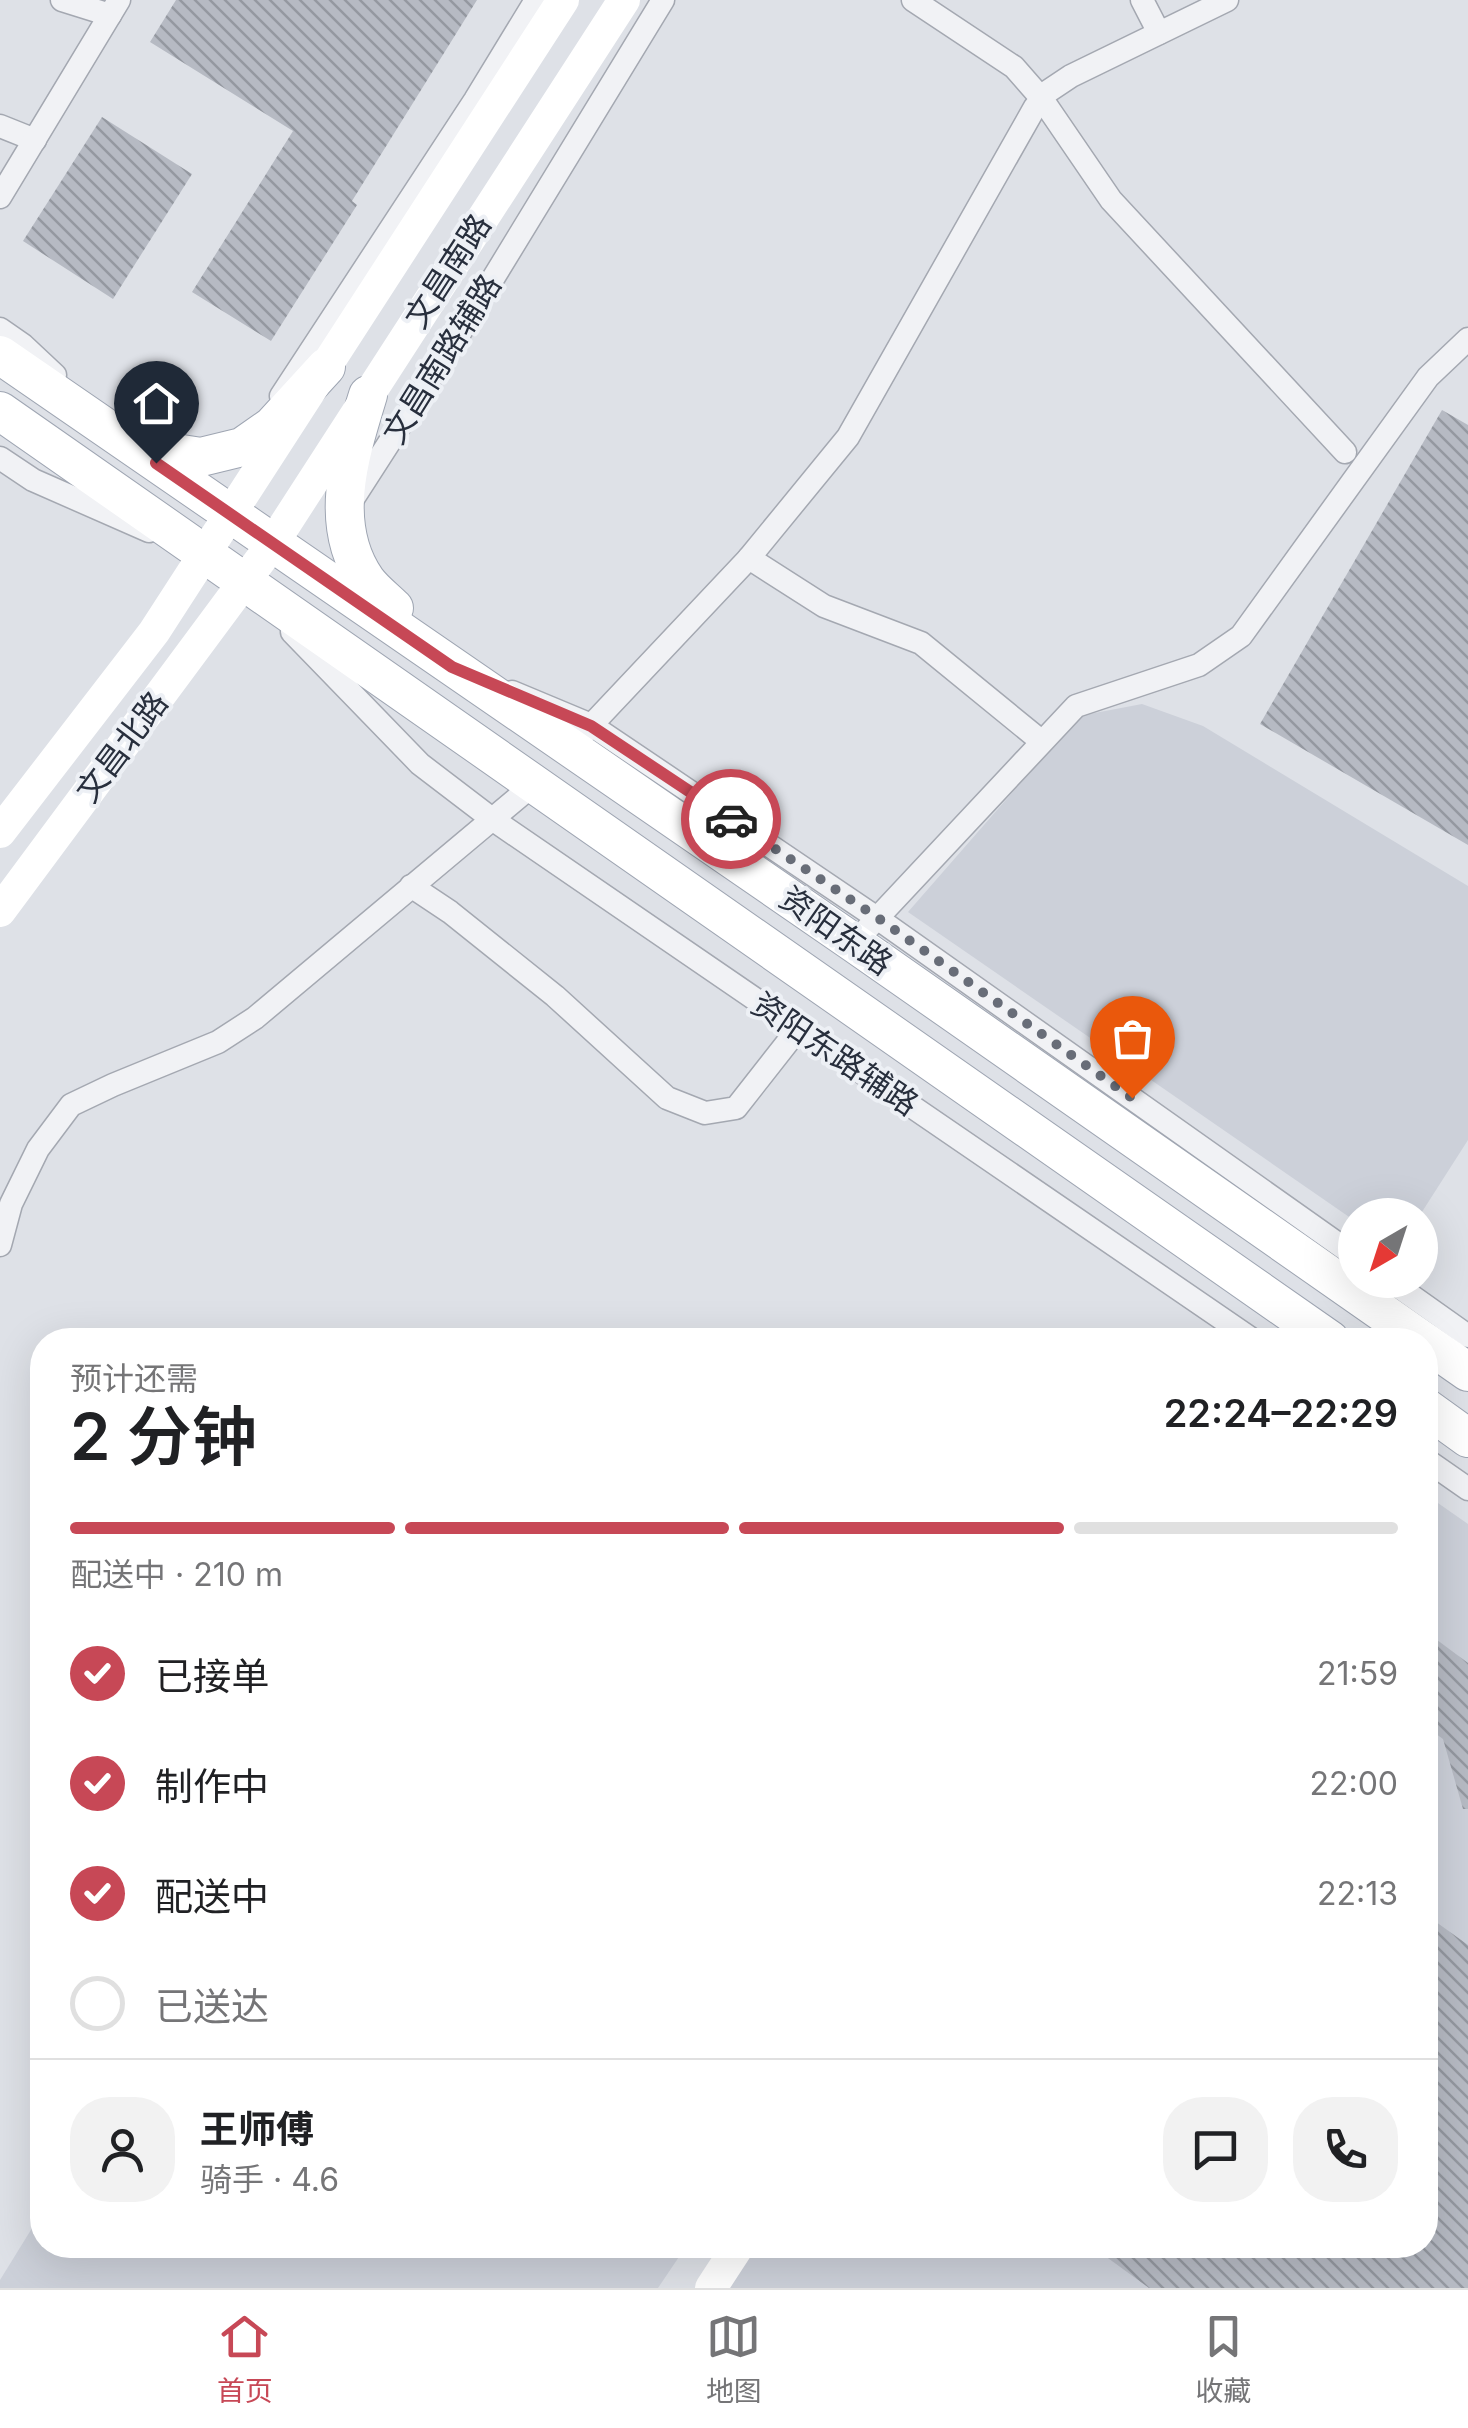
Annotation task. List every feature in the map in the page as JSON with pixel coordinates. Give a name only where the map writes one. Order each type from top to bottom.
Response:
[{"type":"main road","name":"文昌南路","points":[[0,832],[154,632],[563,0]]},
{"type":"main road","name":"文昌南路","points":[[272,543],[624,0]]},
{"type":"main road","name":"资阳东路","points":[[0,355],[452,667],[581,737],[1338,1257]]},
{"type":"main road","points":[[131,446],[201,457],[242,447],[272,426],[326,367]]},
{"type":"main road","points":[[368,395],[350,453],[344,504],[350,546],[366,580],[452,667]]},
{"type":"main road","name":"资阳东路","points":[[0,411],[1306,1328]]},
{"type":"main road","name":"文昌北路","points":[[0,911],[272,543]]},
{"type":"main road","name":"资阳东路","points":[[1393,1298],[1414,1328]]},
{"type":"main road","name":"资阳东路","points":[[1438,1351],[1468,1372]]},
{"type":"main road","points":[[1438,1416],[1468,1438]]},
{"type":"main road","points":[[687,2288],[707,2258]]},
{"type":"main road","points":[[712,2288],[731,2258]]},
{"type":"street","points":[[0,197],[115,7],[62,0]]},
{"type":"street","points":[[253,440],[536,0]]},
{"type":"street","name":"文昌南路辅路","points":[[345,512],[461,331],[663,0]]},
{"type":"street","points":[[913,0],[1014,67],[1042,99],[1111,200],[1345,452]]},
{"type":"street","points":[[1142,0],[1159,33]]},
{"type":"street","points":[[581,737],[748,558],[848,437],[1047,92],[1071,76],[1227,0]]},
{"type":"street","points":[[0,126],[35,140]]},
{"type":"street","points":[[0,329],[131,446]]},
{"type":"street","points":[[1338,1245],[866,930],[1076,706],[1199,665],[1242,636],[1428,377],[1458,363],[1468,338]]},
{"type":"street","points":[[0,458],[32,480],[206,555]]},
{"type":"street","points":[[748,558],[824,606],[921,642],[1041,741]]},
{"type":"street","name":"资阳东路辅路","points":[[244,582],[420,764],[492,819],[1236,1328]]},
{"type":"street","points":[[0,1245],[11,1204],[38,1150],[71,1105],[218,1042],[255,1018],[533,785]]},
{"type":"street","points":[[411,886],[450,912],[555,996],[668,1098],[705,1114],[736,1108],[798,1028]]},
{"type":"street","points":[[1400,1298],[1468,1336]]},
{"type":"street","points":[[1438,1468],[1468,1488]]},
{"type":"shaded area","points":[[1142,704],[1203,726],[1468,886],[1468,1140],[1431,1198],[1338,1198],[1338,1209],[908,912],[1079,716]]},
{"type":"shaded area","points":[[1438,1503],[1468,1524],[1468,2288],[729,2288],[749,2258],[1438,2258]]},
{"type":"shaded area","points":[[30,2231],[30,2258],[678,2258],[658,2288],[0,2288],[0,2280]]},
{"type":"building","points":[[176,0],[477,0],[352,201],[357,205],[271,341],[192,292],[293,131],[150,42]]},
{"type":"building","points":[[102,117],[192,174],[113,299],[23,241]]},
{"type":"building","points":[[1442,410],[1468,425],[1468,845],[1260,724]]},
{"type":"building","points":[[1438,1641],[1468,1663],[1468,1809],[1463,1809],[1443,1739],[1438,1735]]},
{"type":"building","points":[[1438,1923],[1468,1945],[1468,2288],[1149,2288],[1108,2258],[1438,2258]]},
{"type":"way so far","points":[[731,819],[1132,1098]]},
{"type":"route","points":[[156,463],[452,667],[591,726],[731,819]]}]
